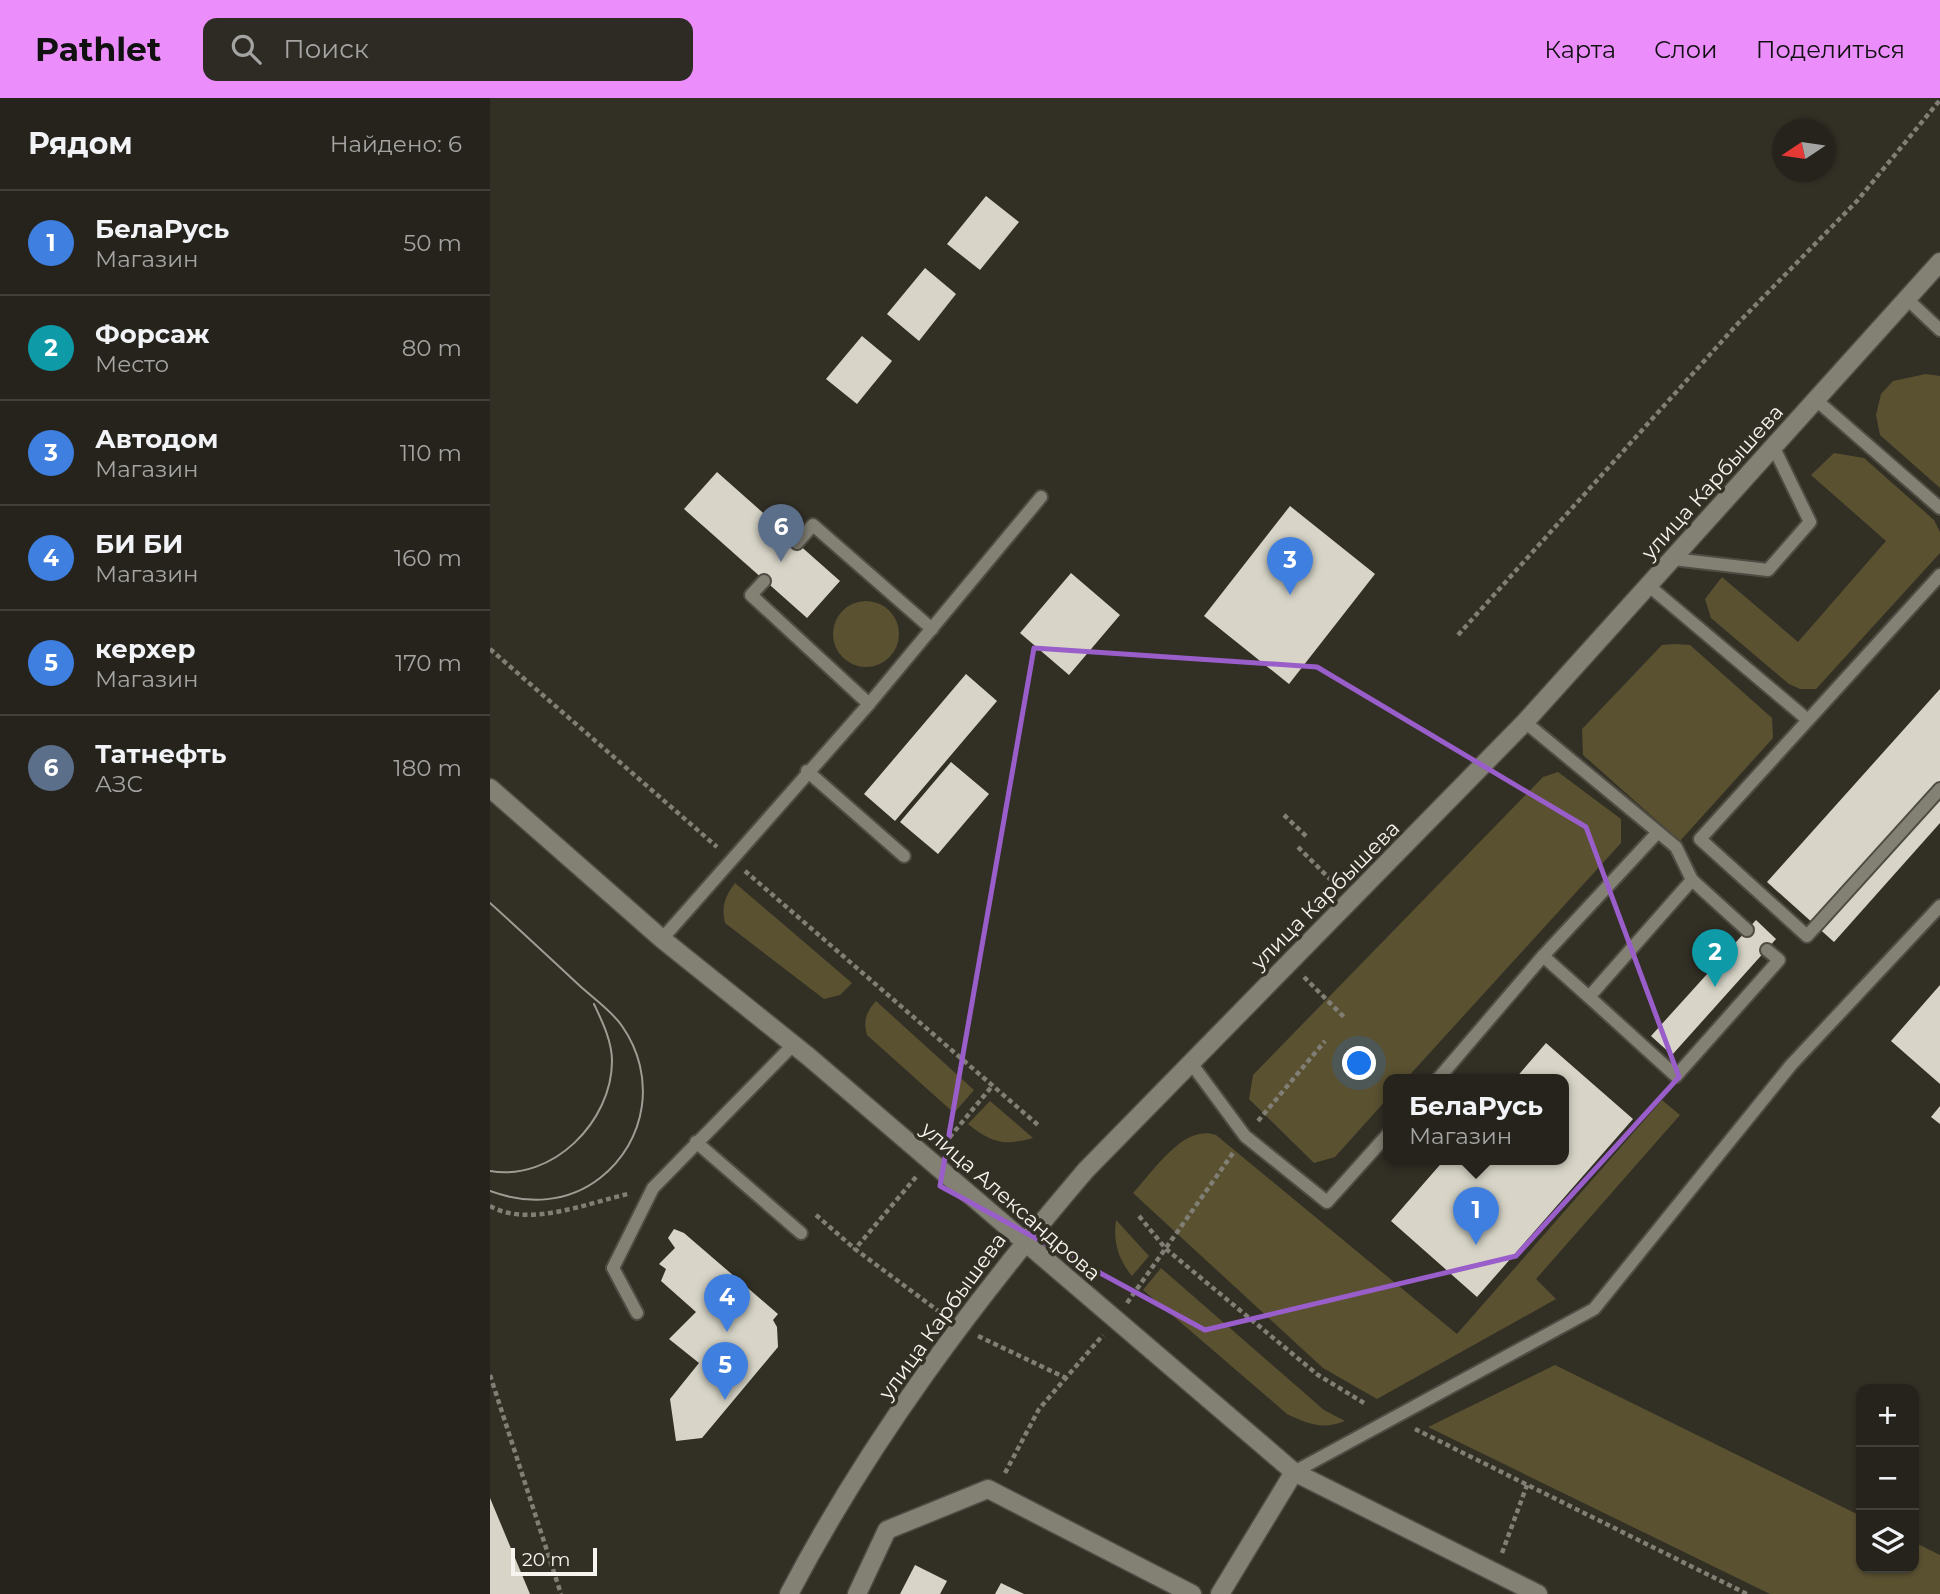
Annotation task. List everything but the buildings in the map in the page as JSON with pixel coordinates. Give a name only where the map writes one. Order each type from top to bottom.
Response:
[{"type":"street","name":"улица Карбышева","points":[[789,1594],[816,1542],[959,1326],[1024,1242],[1086,1170],[1525,722],[1940,262]]},
{"type":"street","name":"улица Александрова","points":[[490,788],[662,939],[794,1044],[1294,1472],[1538,1594]]},
{"type":"street","points":[[1220,1594],[1294,1472]]},
{"type":"street","points":[[857,1594],[887,1530],[991,1491],[1192,1594]]},
{"type":"lane","points":[[1907,299],[1940,330]]},
{"type":"lane","points":[[1815,399],[1940,508]]},
{"type":"lane","points":[[1673,559],[1768,570],[1810,522],[1773,446]]},
{"type":"lane","points":[[662,939],[807,771],[869,704],[1041,498]]},
{"type":"lane","points":[[797,544],[813,525],[932,629]]},
{"type":"lane","points":[[1940,575],[1700,839],[1807,936],[1940,789]]},
{"type":"lane","points":[[764,581],[751,595],[869,704]]},
{"type":"lane","points":[[1649,586],[1808,720]]},
{"type":"lane","points":[[1525,722],[1676,848],[1692,880],[1746,930]]},
{"type":"lane","points":[[807,771],[904,856]]},
{"type":"lane","points":[[1442,1074],[1543,956],[1658,832]]},
{"type":"lane","points":[[1589,997],[1692,880]]},
{"type":"lane","points":[[1294,1472],[1594,1309],[1791,1065],[1940,906]]},
{"type":"lane","points":[[1543,956],[1676,1076],[1779,960],[1767,950]]},
{"type":"lane","points":[[637,1313],[612,1268],[653,1188],[695,1142],[794,1044]]},
{"type":"lane","points":[[1191,1063],[1245,1136],[1327,1202],[1383,1140]]},
{"type":"lane","points":[[695,1142],[801,1233]]},
{"type":"path","points":[[1458,635],[1741,320],[1857,201],[1907,136],[1940,100]]},
{"type":"path","points":[[490,649],[1038,1125]]},
{"type":"path","points":[[1284,815],[1307,837]]},
{"type":"path","points":[[1297,847],[1352,901]]},
{"type":"path","points":[[1290,963],[1345,1018]]},
{"type":"path","points":[[991,1491],[1039,1409],[1115,1321],[1245,1136],[1325,1041]]},
{"type":"path","points":[[993,1085],[855,1249],[959,1326],[1066,1378]]},
{"type":"path","points":[[490,1206],[518,1215],[540,1213],[653,1188]]},
{"type":"path","points":[[1139,1216],[1166,1249],[1318,1375],[1364,1404]]},
{"type":"path","points":[[490,1375],[561,1594]]},
{"type":"path","points":[[1411,1427],[1747,1594]]},
{"type":"path","points":[[1495,1573],[1527,1485]]},
{"type":"highlighted area","points":[[1034,648],[1317,667],[1586,827],[1679,1077],[1516,1256],[1205,1330],[940,1186]]},
{"type":"shaded area","points":[[1926,374],[1940,376],[1940,488],[1880,435],[1876,415],[1881,394],[1893,381]]},
{"type":"shaded area","points":[[1834,453],[1864,458],[1934,520],[1940,532],[1940,553],[1816,689],[1800,689],[1789,684],[1711,618],[1705,599],[1722,577],[1798,642],[1886,541],[1811,475]]},
{"type":"shaded area","points":[[866,601],[879,603],[894,616],[899,634],[897,647],[884,662],[866,667],[853,665],[838,652],[833,634],[835,621],[848,606]]},
{"type":"shaded area","points":[[1662,645],[1690,645],[1772,718],[1773,738],[1680,841],[1583,755],[1582,729]]},
{"type":"shaded area","points":[[1558,772],[1621,819],[1621,843],[1411,1074],[1383,1074],[1383,1104],[1335,1157],[1314,1163],[1249,1099],[1253,1075],[1543,777]]},
{"type":"shaded area","points":[[735,883],[852,983],[840,995],[824,999],[725,923],[725,902]]},
{"type":"shaded area","points":[[876,1001],[974,1090],[954,1113],[867,1035],[866,1017]]},
{"type":"shaded area","points":[[1662,1100],[1680,1115],[1536,1279],[1556,1299],[1377,1399],[1323,1368],[1133,1193],[1181,1143],[1204,1133],[1216,1135],[1457,1334]]},
{"type":"shaded area","points":[[990,1101],[1033,1138],[1014,1142],[998,1141],[968,1124]]},
{"type":"shaded area","points":[[1116,1220],[1149,1256],[1132,1276],[1118,1250]]},
{"type":"shaded area","points":[[1161,1268],[1324,1410],[1345,1421],[1316,1425],[1287,1414],[1143,1290]]},
{"type":"shaded area","points":[[1555,1365],[1856,1514],[1856,1573],[1919,1573],[1919,1544],[1940,1555],[1940,1594],[1770,1594],[1428,1427]]},
{"type":"tram line","points":[[490,903],[618,1020],[633,1045],[643,1086],[637,1127],[616,1163],[600,1178],[575,1193],[547,1199],[533,1200],[490,1191]]},
{"type":"tram line","points":[[490,1171],[513,1172],[536,1167],[575,1143],[590,1125],[602,1105],[612,1061],[608,1039],[594,1004]]},
{"type":"place","name":"Татнефть","points":[[781,562]]},
{"type":"place","name":"Автодом","points":[[1290,595]]},
{"type":"place","name":"Форсаж","points":[[1715,987]]},
{"type":"place","name":"БелаРусь","points":[[1476,1245]]},
{"type":"place","name":"БИ БИ","points":[[727,1332]]},
{"type":"place","name":"керхер","points":[[725,1400]]}]
